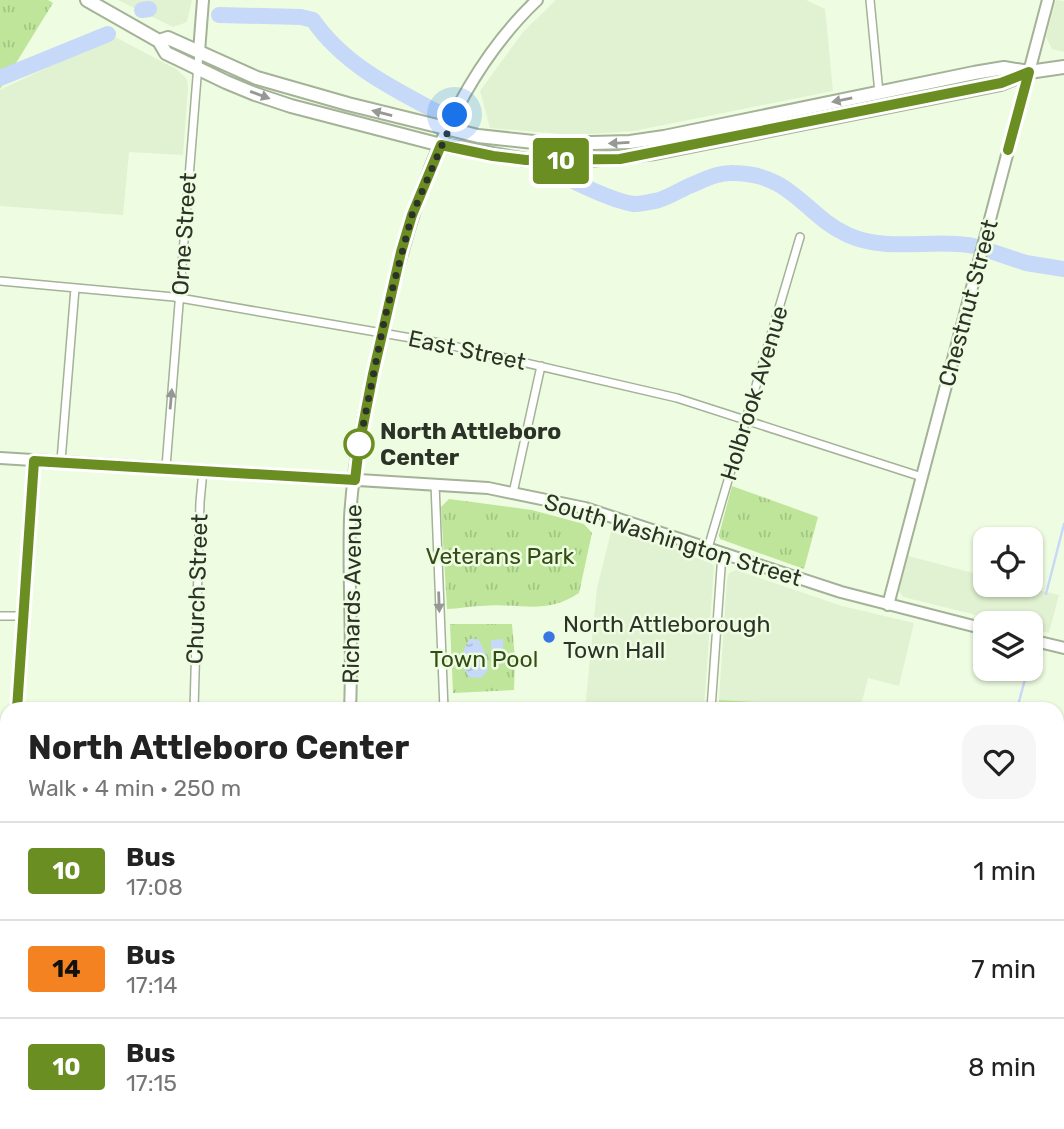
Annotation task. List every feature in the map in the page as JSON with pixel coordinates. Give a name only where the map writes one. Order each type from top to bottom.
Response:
[{"type":"main road","points":[[87,0],[159,41],[166,53],[197,69],[291,106],[441,145],[526,160],[620,159],[1001,83],[1029,72],[1064,67]]},
{"type":"main road","name":"Orne Street","points":[[199,52],[203,0]]},
{"type":"main road","name":"Richards Avenue","points":[[349,702],[351,516],[359,446],[382,332],[412,215],[449,127],[488,56],[519,17],[537,0]]},
{"type":"main road","name":"Chestnut Street","points":[[888,605],[1048,0]]},
{"type":"main road","points":[[159,41],[168,38],[257,78],[478,136],[528,143],[630,142],[691,132],[987,70],[1004,68],[1029,72]]},
{"type":"main road","name":"South Washington Street","points":[[0,458],[488,488],[585,508],[888,605],[973,626]]},
{"type":"main road","points":[[18,702],[34,461]]},
{"type":"main road","points":[[1043,643],[1064,648]]},
{"type":"street","points":[[870,0],[880,93]]},
{"type":"street","name":"Orne Street","points":[[166,467],[199,52]]},
{"type":"street","name":"Holbrook Avenue","points":[[708,548],[800,237]]},
{"type":"street","name":"East Street","points":[[0,281],[179,298],[440,342],[677,398],[922,477]]},
{"type":"street","points":[[61,461],[75,288]]},
{"type":"street","points":[[513,493],[541,366]]},
{"type":"street","name":"Church Street","points":[[194,702],[203,470]]},
{"type":"street","points":[[435,484],[444,702]]},
{"type":"street","points":[[712,702],[722,554]]},
{"type":"street","points":[[0,616],[24,616]]},
{"type":"shaded area","points":[[118,0],[192,0],[187,22],[173,27]]},
{"type":"shaded area","points":[[556,0],[806,0],[825,9],[833,91],[634,131],[573,135],[490,128],[480,91],[523,32]]},
{"type":"shaded area","points":[[1056,0],[1064,1],[1064,52],[1052,49],[1046,37]]},
{"type":"shaded area","points":[[113,36],[176,69],[187,79],[183,155],[129,152],[123,215],[0,206],[0,90]]},
{"type":"shaded area","points":[[611,532],[678,550],[714,565],[704,702],[586,702],[597,588]]},
{"type":"shaded area","points":[[908,556],[973,573],[973,597],[1043,597],[1043,591],[1059,595],[1049,633],[1043,631],[1043,611],[973,611],[973,614],[903,597],[899,590]]},
{"type":"shaded area","points":[[736,570],[842,606],[914,623],[899,686],[868,678],[862,702],[719,700],[729,573]]},
{"type":"green space","points":[[0,0],[48,0],[53,3],[0,89]]},
{"type":"green space","points":[[732,486],[818,517],[804,569],[720,539]]},
{"type":"green space","name":"Veterans Park","points":[[449,499],[532,510],[584,524],[592,533],[579,593],[567,600],[543,606],[494,605],[447,609],[441,507]]},
{"type":"green space","name":"Town Pool","points":[[450,624],[512,624],[514,690],[453,693]]},
{"type":"green space","points":[[719,700],[761,702],[719,702]]},
{"type":"water","points":[[470,639],[478,639],[487,656],[488,670],[482,677],[471,678],[463,664],[463,654]]},
{"type":"water","points":[[503,639],[504,664],[492,664],[491,640]]},
{"type":"waterway","points":[[142,10],[149,9]]},
{"type":"waterway","points":[[219,15],[301,17],[313,20],[339,50],[369,74],[437,112]]},
{"type":"waterway","points":[[0,78],[108,34]]},
{"type":"waterway","points":[[555,171],[593,190],[634,204],[663,199],[717,175],[754,175],[771,180],[797,197],[833,227],[863,240],[895,244],[943,243],[974,246]]},
{"type":"waterway","points":[[993,252],[1026,263],[1064,269]]},
{"type":"waterway","points":[[1046,594],[1064,524]]},
{"type":"waterway","points":[[1019,702],[1025,681]]},
{"type":"bus line","name":"10","points":[[18,702],[34,461],[355,480],[373,374],[401,252],[412,215],[441,145],[468,152],[526,160],[620,159],[1001,83],[1029,72],[1008,150]]},
{"type":"place","name":"North Attleboro Center","points":[[359,444]]},
{"type":"place","name":"North Attleborough Town Hall","points":[[549,637]]},
{"type":"route","points":[[359,444],[401,252],[412,215],[455,115]]}]
